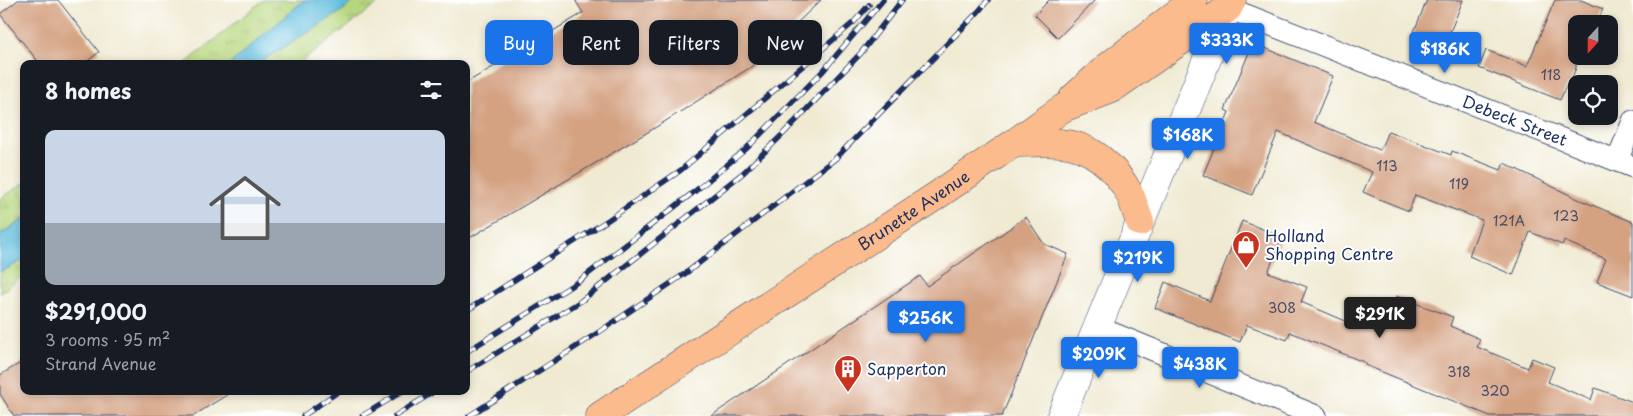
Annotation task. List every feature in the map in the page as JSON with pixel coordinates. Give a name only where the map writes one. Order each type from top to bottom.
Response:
[{"type":"main road","points":[[1063,108],[1106,68],[1194,0]]},
{"type":"main road","name":"Brunette Avenue","points":[[600,416],[1014,144],[1063,108],[1110,90],[1230,4]]},
{"type":"main road","points":[[1014,144],[1062,143],[1084,148],[1104,160],[1118,175],[1130,194],[1140,222]]},
{"type":"street","name":"Debeck Street","points":[[1230,4],[1625,164]]},
{"type":"street","points":[[1061,416],[1230,4]]},
{"type":"street","points":[[1625,164],[1633,121]]},
{"type":"street","points":[[1097,327],[1316,416]]},
{"type":"green space","points":[[263,0],[304,0],[235,60],[190,60]]},
{"type":"green space","points":[[356,0],[382,0],[304,60],[264,60],[265,59],[339,13]]},
{"type":"green space","points":[[20,186],[20,222],[0,235],[0,199]]},
{"type":"green space","points":[[20,262],[20,278],[0,293],[0,272]]},
{"type":"water","points":[[304,0],[356,0],[339,13],[264,60],[235,60]]},
{"type":"water","points":[[20,222],[20,262],[0,272],[0,235]]},
{"type":"building","points":[[18,0],[58,0],[99,52],[89,60],[37,60],[0,14]]},
{"type":"building","points":[[575,0],[821,0],[800,20],[748,20],[748,65],[753,65],[751,67],[653,129],[470,238],[470,81],[496,65],[553,65],[553,31],[563,25],[563,65],[639,65],[639,20],[571,20],[583,13]]},
{"type":"building","points":[[1049,0],[1095,0],[1058,38],[1035,15]]},
{"type":"building","points":[[1427,0],[1463,0],[1444,47],[1413,34]]},
{"type":"building","points":[[1555,0],[1581,0],[1603,9],[1601,15],[1568,15],[1568,65],[1576,65],[1576,68],[1573,75],[1568,75],[1568,84],[1560,100],[1479,68],[1486,50],[1527,66]]},
{"type":"building","points":[[1253,43],[1333,76],[1314,122],[1380,150],[1388,131],[1451,155],[1452,151],[1501,170],[1504,163],[1578,199],[1633,222],[1633,296],[1597,282],[1606,259],[1564,241],[1562,245],[1530,232],[1513,275],[1469,256],[1482,220],[1415,195],[1409,211],[1379,199],[1363,192],[1372,172],[1278,132],[1252,195],[1203,175],[1229,112],[1225,110]]},
{"type":"building","points":[[1026,217],[1044,244],[1068,254],[1002,416],[711,416],[920,276],[927,286]]},
{"type":"building","points":[[1242,221],[1282,237],[1268,272],[1307,287],[1301,302],[1348,322],[1349,320],[1378,332],[1387,310],[1390,311],[1396,296],[1453,317],[1450,326],[1480,339],[1477,347],[1528,368],[1532,358],[1554,367],[1548,382],[1591,400],[1595,388],[1633,402],[1633,416],[1490,416],[1290,332],[1287,340],[1247,325],[1240,342],[1155,308],[1165,282],[1210,301]]},
{"type":"building","points":[[20,363],[20,395],[227,395],[193,416],[14,416],[0,394],[0,375]]},
{"type":"railway","points":[[470,349],[579,281],[746,149],[823,71],[883,0]]},
{"type":"railway","points":[[470,370],[581,301],[743,173],[861,53],[902,0]]},
{"type":"railway","points":[[469,416],[686,273],[836,158],[988,0]]},
{"type":"railway","points":[[470,308],[608,220],[681,170],[854,22],[869,5]]},
{"type":"railway","points":[[303,416],[333,395]]},
{"type":"railway","points":[[362,416],[396,395]]},
{"type":"railway","points":[[395,416],[429,395]]},
{"type":"place","name":"Holland Shopping Centre","points":[[1246,269]]},
{"type":"place","name":"Sapperton","points":[[848,393]]}]
